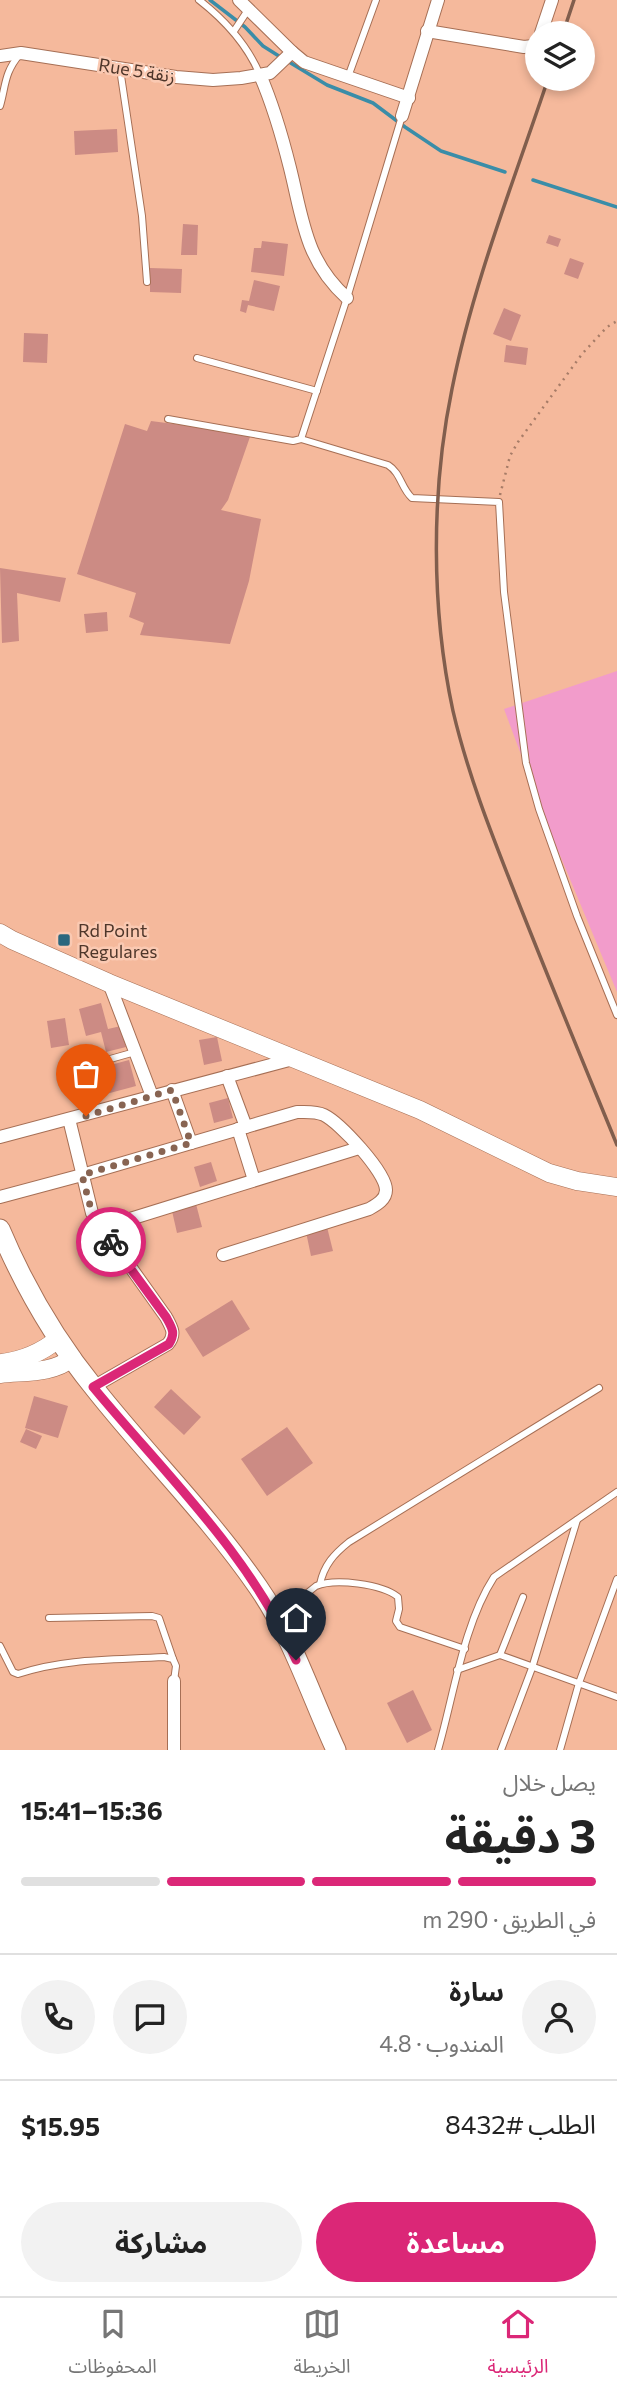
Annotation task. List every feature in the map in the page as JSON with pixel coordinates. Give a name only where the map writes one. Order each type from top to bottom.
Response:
[{"type":"main road","points":[[4,938],[420,1110],[549,1173],[611,1187]]},
{"type":"main road","points":[[0,1229],[16,1268],[58,1339],[93,1387],[222,1539],[259,1588],[286,1637],[336,1750]]},
{"type":"main road","points":[[0,1374],[26,1365],[58,1339]]},
{"type":"main road","points":[[0,1364],[50,1369],[62,1366],[72,1358]]},
{"type":"street","points":[[402,116],[438,0]]},
{"type":"street","points":[[545,21],[552,0]]},
{"type":"street","points":[[244,8],[290,54],[304,62],[409,99]]},
{"type":"street","points":[[427,31],[525,47]]},
{"type":"street","name":"Rue 5 زنقة","points":[[0,47],[17,53],[176,77],[213,79],[265,74]]},
{"type":"street","name":"Rue 5 زنقة","points":[[0,56],[17,53]]},
{"type":"street","points":[[290,54],[265,74],[312,252],[323,273],[348,298]]},
{"type":"street","points":[[109,983],[152,1096]]},
{"type":"street","points":[[0,1138],[293,1059]]},
{"type":"street","points":[[228,1076],[254,1180]]},
{"type":"street","points":[[172,1090],[191,1143]]},
{"type":"street","points":[[0,1197],[297,1112],[321,1113],[334,1122],[359,1148],[387,1188],[380,1203],[369,1209],[223,1255]]},
{"type":"street","points":[[69,1119],[92,1213],[166,1317],[173,1337],[169,1344],[93,1387]]},
{"type":"street","points":[[101,1228],[359,1148]]},
{"type":"street","points":[[174,1681],[174,1750]]},
{"type":"lane","points":[[199,0],[235,30],[265,74]]},
{"type":"lane","points":[[348,78],[376,0]]},
{"type":"lane","points":[[235,30],[244,8]]},
{"type":"lane","points":[[0,106],[5,78],[17,53]]},
{"type":"lane","points":[[120,67],[142,216],[147,282]]},
{"type":"lane","points":[[301,439],[348,298],[402,116]]},
{"type":"lane","points":[[197,358],[317,391]]},
{"type":"lane","points":[[168,419],[293,441],[301,439],[387,465],[394,469],[412,498],[499,502],[504,592],[527,763],[539,809],[577,916],[617,1015]]},
{"type":"lane","points":[[86,1116],[75,1069],[135,1052]]},
{"type":"lane","points":[[320,1584],[322,1573],[331,1557],[349,1542],[599,1388]]},
{"type":"lane","points":[[438,1750],[457,1670],[485,1591],[494,1577],[617,1492]]},
{"type":"lane","points":[[501,1750],[532,1668],[577,1520]]},
{"type":"lane","points":[[562,1749],[579,1683],[617,1579]]},
{"type":"lane","points":[[276,1618],[320,1584],[361,1584],[393,1593],[398,1597],[396,1621],[400,1627],[465,1649]]},
{"type":"lane","points":[[500,1656],[523,1597]]},
{"type":"lane","points":[[49,1618],[159,1618],[176,1666],[174,1681]]},
{"type":"lane","points":[[0,1646],[13,1672],[18,1674],[35,1668],[78,1663],[164,1657],[173,1659]]},
{"type":"lane","points":[[457,1670],[500,1656],[617,1697]]},
{"type":"path","points":[[499,502],[510,456],[517,442],[582,354],[607,327],[617,321]]},
{"type":"shaded area","points":[[617,671],[617,992],[547,824],[504,709]]},
{"type":"building","points":[[117,129],[118,152],[75,155],[74,131]]},
{"type":"building","points":[[183,224],[198,225],[197,255],[181,255]]},
{"type":"building","points":[[549,235],[561,239],[558,247],[546,243]]},
{"type":"building","points":[[262,241],[288,244],[284,276],[251,272],[254,248],[261,248]]},
{"type":"building","points":[[570,258],[584,263],[578,279],[564,274]]},
{"type":"building","points":[[150,268],[182,269],[181,293],[150,292]]},
{"type":"building","points":[[254,280],[280,286],[274,311],[248,305],[246,313],[240,311],[242,300],[249,301]]},
{"type":"building","points":[[504,308],[521,315],[511,341],[493,334]]},
{"type":"building","points":[[24,333],[48,334],[47,363],[23,362]]},
{"type":"building","points":[[506,345],[528,348],[526,365],[504,362]]},
{"type":"building","points":[[151,421],[251,434],[228,500],[221,510],[261,519],[249,581],[230,644],[140,635],[144,623],[129,617],[136,593],[77,574],[125,424],[147,431]]},
{"type":"building","points":[[0,568],[66,578],[60,602],[17,593],[19,641],[2,643]]},
{"type":"building","points":[[107,612],[108,631],[86,633],[84,614]]},
{"type":"building","points":[[101,1003],[108,1029],[121,1026],[126,1047],[106,1052],[101,1032],[86,1036],[79,1009]]},
{"type":"building","points":[[65,1018],[69,1045],[51,1048],[47,1021]]},
{"type":"building","points":[[217,1037],[222,1061],[204,1065],[199,1040]]},
{"type":"building","points":[[129,1060],[136,1086],[95,1097],[88,1071]]},
{"type":"building","points":[[228,1098],[233,1118],[214,1123],[209,1103]]},
{"type":"building","points":[[211,1162],[217,1181],[200,1187],[194,1167]]},
{"type":"building","points":[[196,1204],[202,1227],[177,1233],[172,1211]]},
{"type":"building","points":[[327,1227],[333,1251],[311,1256],[306,1232]]},
{"type":"building","points":[[232,1300],[250,1329],[203,1357],[185,1329]]},
{"type":"building","points":[[171,1389],[201,1417],[184,1435],[154,1407]]},
{"type":"building","points":[[34,1396],[68,1406],[58,1438],[25,1428]]},
{"type":"building","points":[[287,1427],[313,1463],[267,1496],[241,1459]]},
{"type":"building","points":[[26,1429],[42,1436],[36,1449],[20,1442]]},
{"type":"building","points":[[413,1690],[432,1730],[407,1743],[387,1703]]},
{"type":"waterway","points":[[210,0],[245,27],[263,46],[282,58]]},
{"type":"waterway","points":[[289,62],[327,85],[373,103],[441,151],[505,172]]},
{"type":"waterway","points":[[533,180],[617,207]]},
{"type":"railway","points":[[567,21],[574,0]]},
{"type":"railway","points":[[544,91],[483,271],[452,389],[440,468],[437,591],[453,711],[473,782],[528,927],[617,1145]]},
{"type":"way so far","points":[[86,1116],[172,1090],[191,1143],[82,1175],[92,1213],[111,1242]]},
{"type":"place","name":"Rd Point Regulares","points":[[64,940]]},
{"type":"route","points":[[111,1242],[166,1317],[173,1337],[169,1344],[93,1387],[222,1539],[259,1588],[296,1660]]}]
